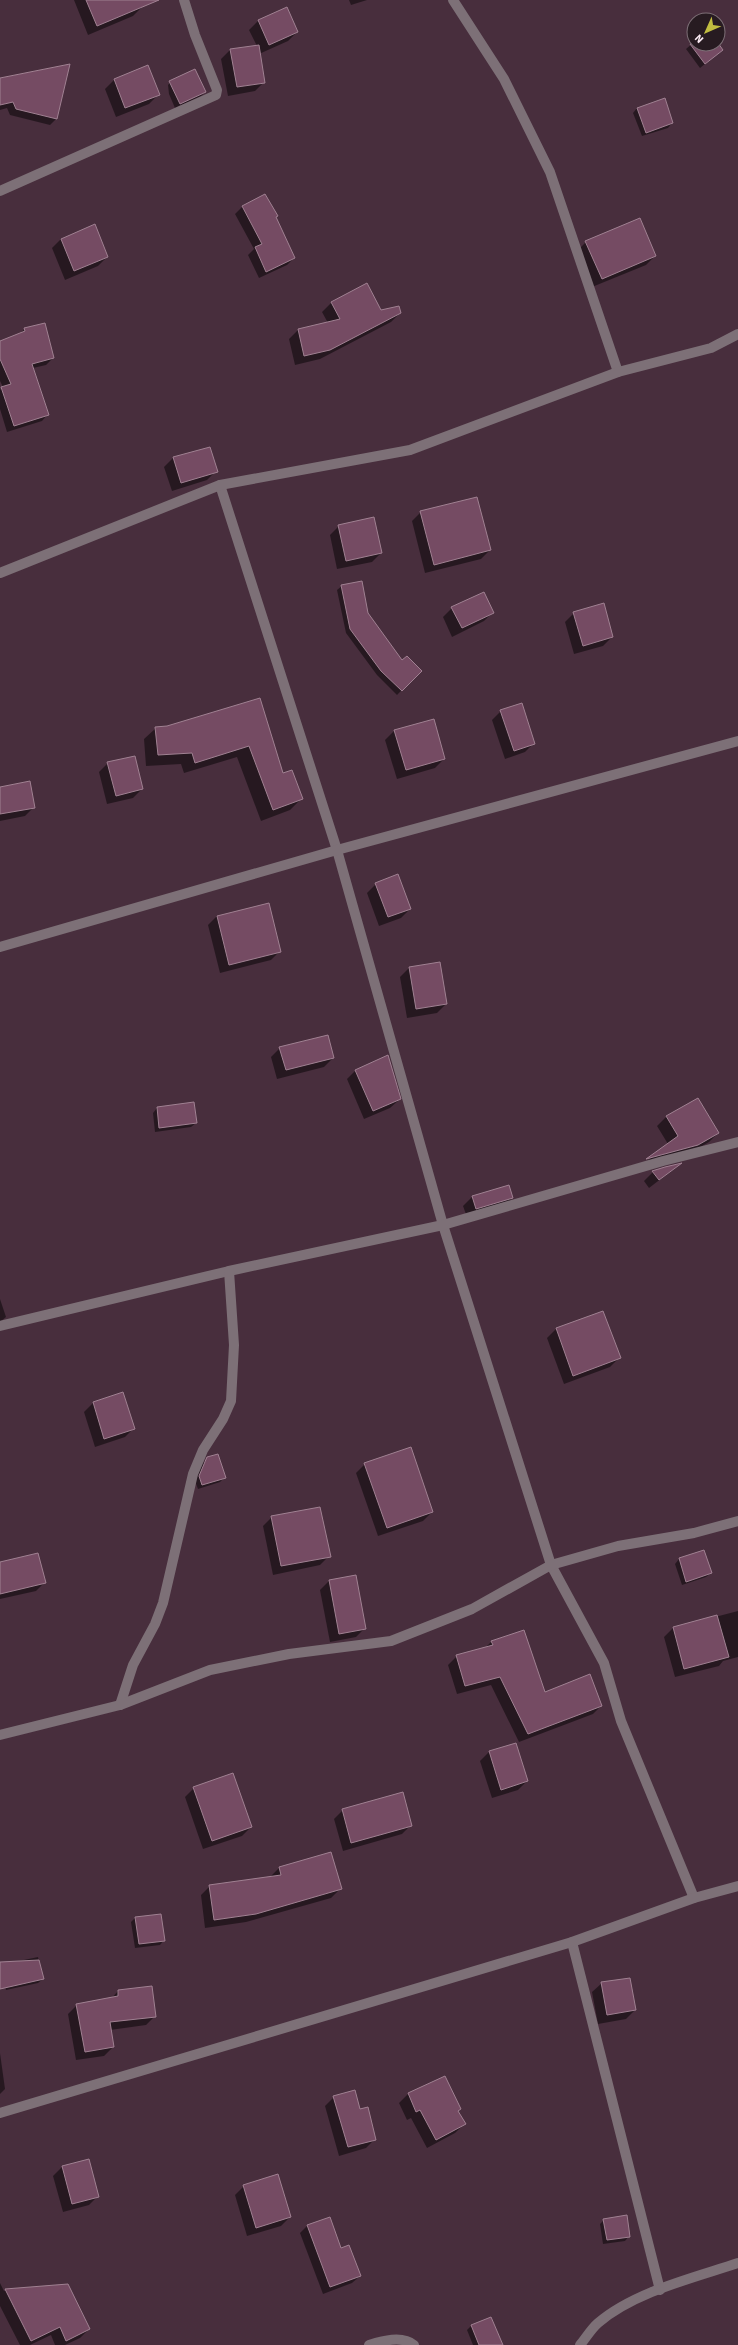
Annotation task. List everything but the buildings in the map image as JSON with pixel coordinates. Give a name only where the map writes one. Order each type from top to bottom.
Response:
[{"type":"street","points":[[0,191],[216,95],[217,90],[195,34],[184,0]]},
{"type":"street","points":[[453,0],[504,79],[550,172],[618,372]]},
{"type":"street","points":[[0,573],[220,485],[410,450],[618,372],[711,348],[738,334]]},
{"type":"street","points":[[220,485],[337,850],[443,1225],[551,1565],[604,1663],[621,1721],[694,1898]]},
{"type":"street","points":[[0,947],[337,850],[738,741]]},
{"type":"street","points":[[0,1326],[229,1271],[443,1225],[663,1161],[738,1142]]},
{"type":"street","points":[[120,1705],[133,1664],[155,1624],[163,1603],[193,1474],[203,1450],[223,1419],[231,1400],[234,1345],[229,1271]]},
{"type":"street","points":[[0,1735],[120,1705],[210,1670],[289,1654],[391,1641],[472,1610],[551,1565],[618,1546],[694,1534],[738,1521]]},
{"type":"street","points":[[0,2113],[572,1942],[694,1898],[738,1886]]},
{"type":"street","points":[[572,1942],[660,2290]]},
{"type":"street","points":[[580,2345],[596,2324],[616,2310],[660,2290],[738,2263]]},
{"type":"street","points":[[369,2345],[384,2340],[402,2340],[414,2345]]}]
